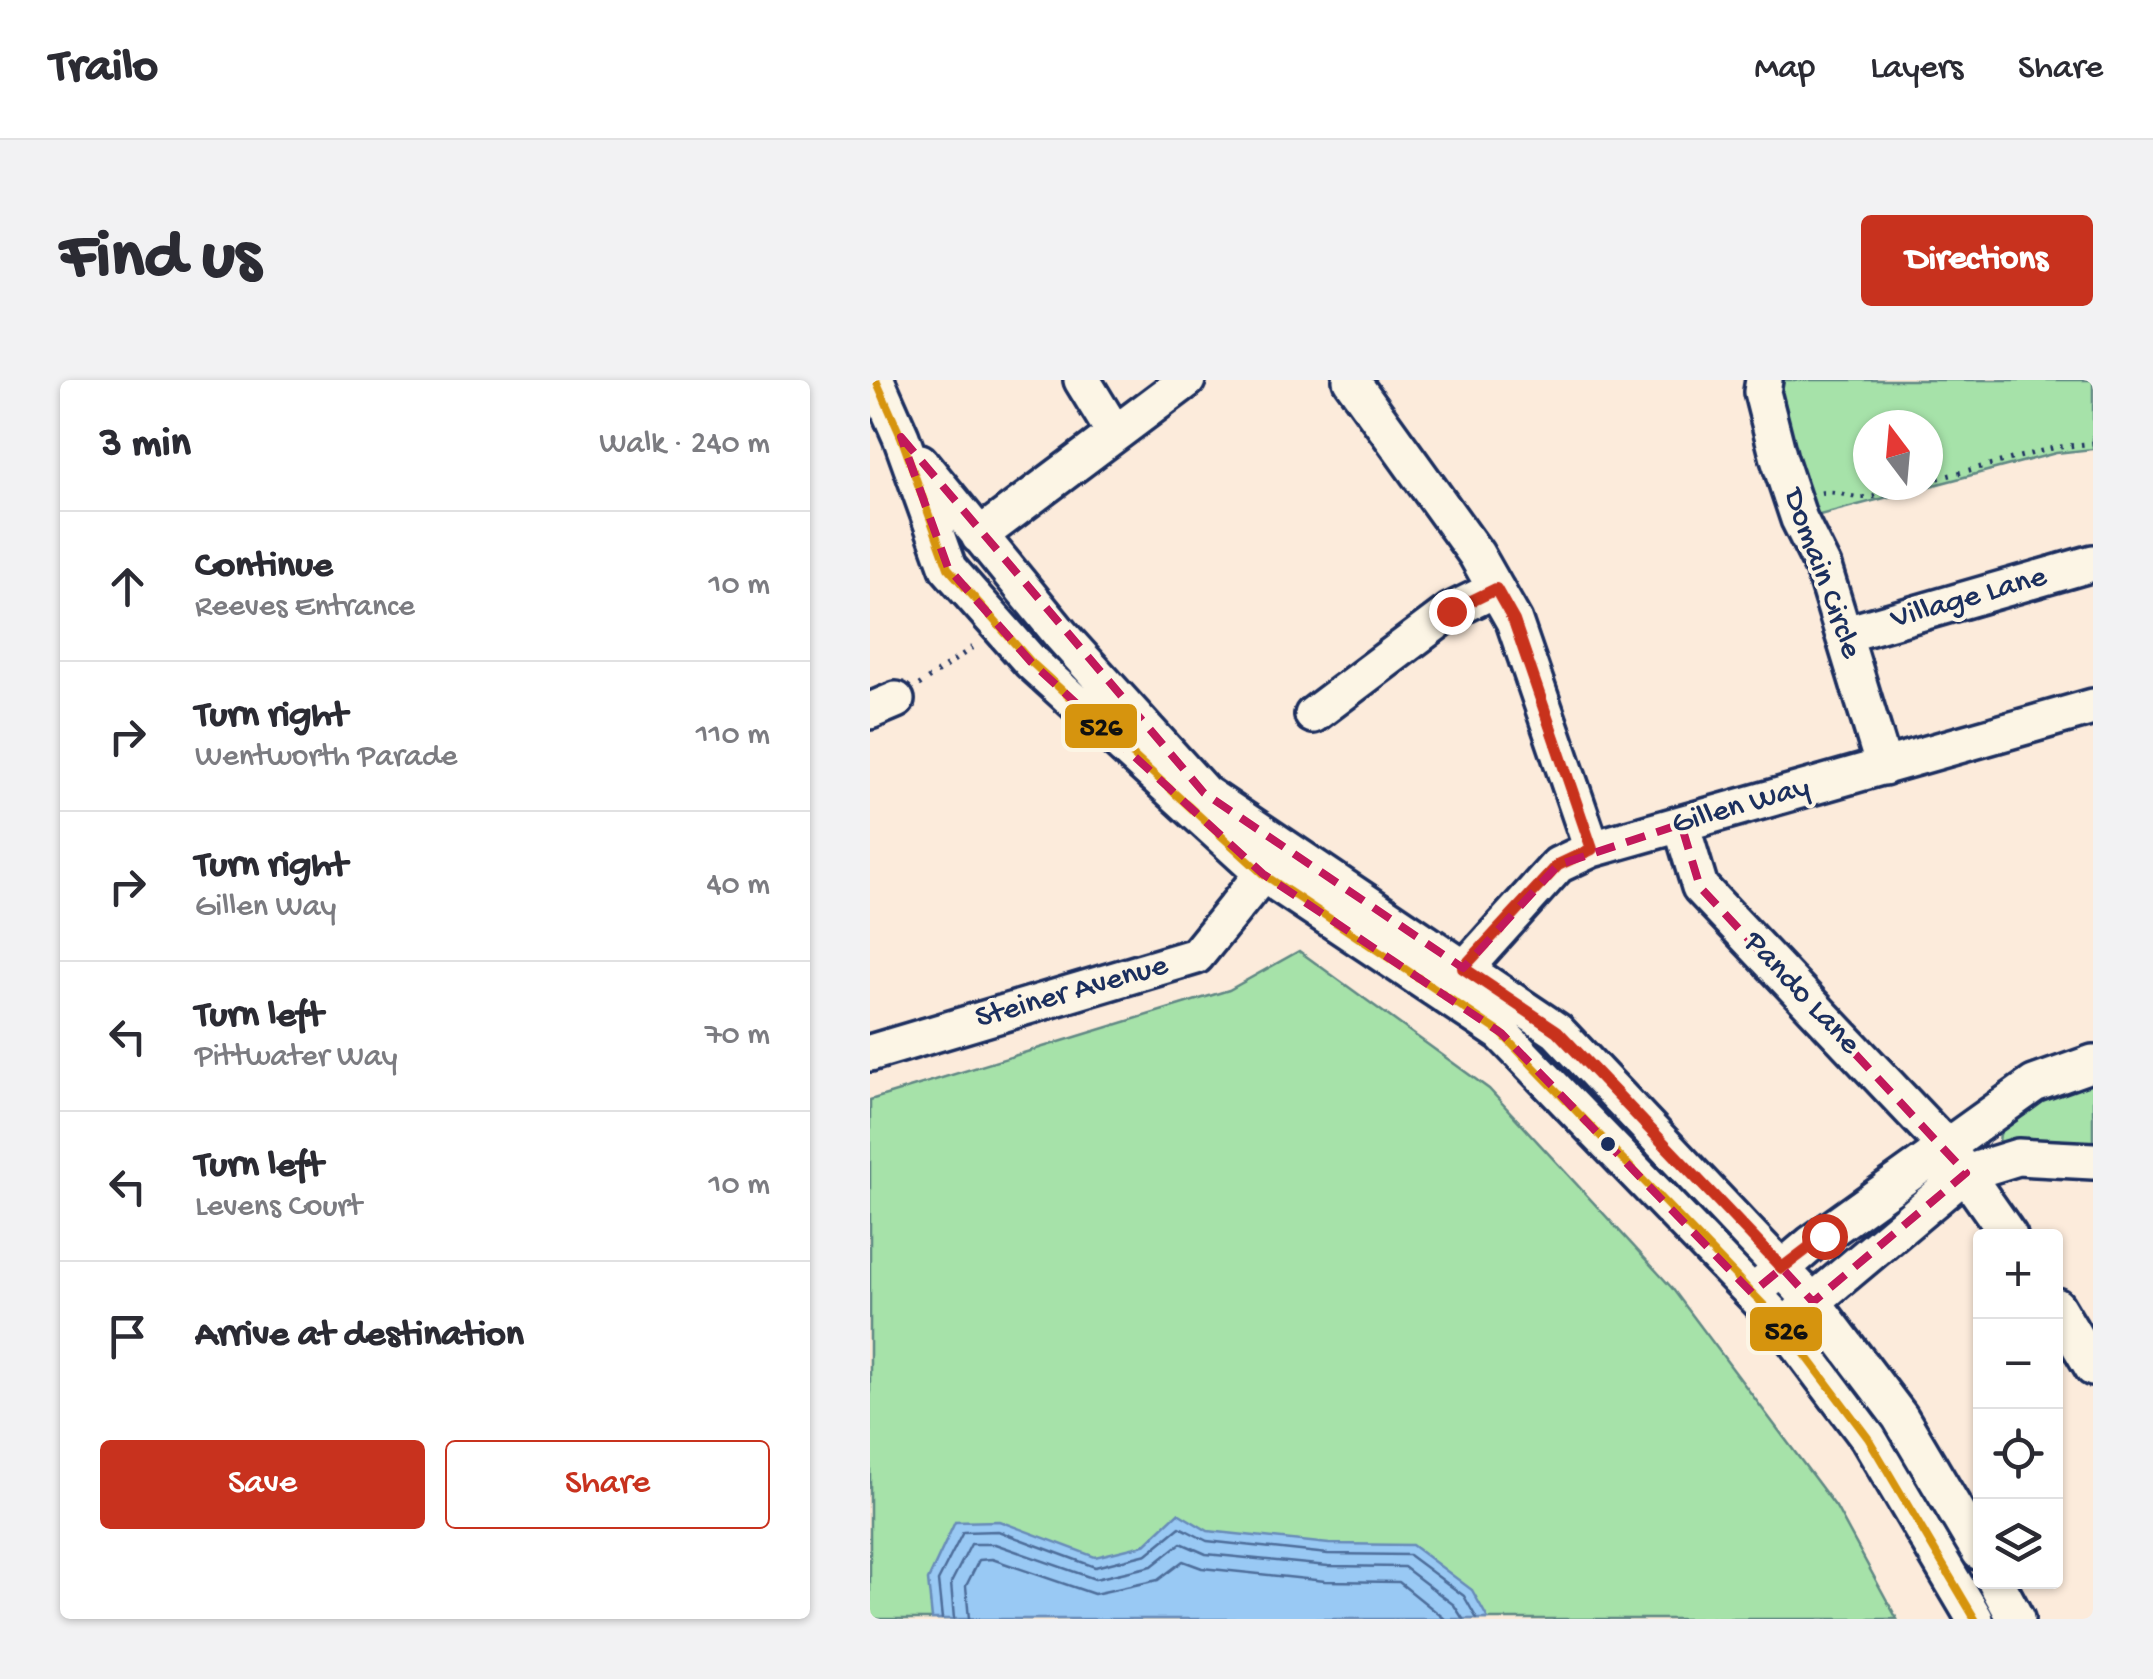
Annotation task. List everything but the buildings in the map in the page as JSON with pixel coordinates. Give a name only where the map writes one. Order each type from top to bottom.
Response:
[{"type":"street","points":[[876,380],[948,568],[1031,662],[1273,860],[1453,981],[1557,1031],[1813,1302],[1900,1417],[1973,1540]]},
{"type":"street","points":[[1082,380],[1115,434]]},
{"type":"street","points":[[980,536],[1186,380]]},
{"type":"street","points":[[1351,380],[1476,554],[1514,621],[1592,849]]},
{"type":"street","name":"Domain Circle","points":[[1764,380],[1762,392],[1793,502],[1824,567],[1884,767]]},
{"type":"street","points":[[901,437],[1062,635],[1204,793],[1273,860]]},
{"type":"street","name":"Village Lane","points":[[1846,634],[2093,563]]},
{"type":"street","points":[[1313,715],[1451,611],[1496,589]]},
{"type":"street","name":"Gillen Way","points":[[1453,981],[1558,865],[1592,849],[2093,707]]},
{"type":"street","name":"Pando Lane","points":[[1682,824],[1700,887],[1957,1161],[2004,1229]]},
{"type":"street","name":"Steiner Avenue","points":[[870,1052],[1196,956],[1273,860]]},
{"type":"street","points":[[1453,981],[1783,1325],[1868,1438],[1975,1619]]},
{"type":"street","points":[[1783,1325],[1813,1302],[2034,1084],[2093,1063]]},
{"type":"street","points":[[1752,1293],[1782,1268],[1957,1161],[2018,1157],[2093,1161]]},
{"type":"street","points":[[2074,1323],[2093,1368]]},
{"type":"street","points":[[2000,1589],[2016,1619]]},
{"type":"path","points":[[1943,478],[2053,448],[2093,443]]},
{"type":"path","points":[[1793,502],[1833,490],[1853,497]]},
{"type":"highlighted area","points":[[901,437],[1204,793],[1463,968],[1558,865],[1681,824],[1700,887],[1966,1173],[1813,1302],[1782,1268],[1752,1293],[1501,1033],[1263,874],[1031,662],[948,568]]},
{"type":"green space","points":[[1778,380],[2093,380],[2093,449],[2056,453],[1943,483],[1943,410],[1853,410],[1853,500],[1877,500],[1812,517],[1776,388]]},
{"type":"green space","points":[[1299,951],[1489,1089],[1672,1288],[1836,1507],[1897,1619],[870,1619],[870,1100],[1229,990]]},
{"type":"green space","points":[[2093,1076],[2093,1142],[2058,1140],[2000,1146],[2000,1133],[2018,1111]]},
{"type":"water","points":[[1178,1513],[1208,1531],[1329,1544],[1412,1545],[1472,1590],[1488,1619],[932,1619],[928,1580],[955,1522],[999,1521],[1095,1557],[1144,1545]]},
{"type":"transit line","name":"526","points":[[876,380],[948,568],[1031,662],[1263,874],[1501,1033],[1783,1325],[1868,1438],[1975,1619]]},
{"type":"route","points":[[1451,611],[1496,589],[1514,621],[1592,849],[1558,865],[1463,968],[1557,1031],[1782,1268],[1824,1236]]}]
